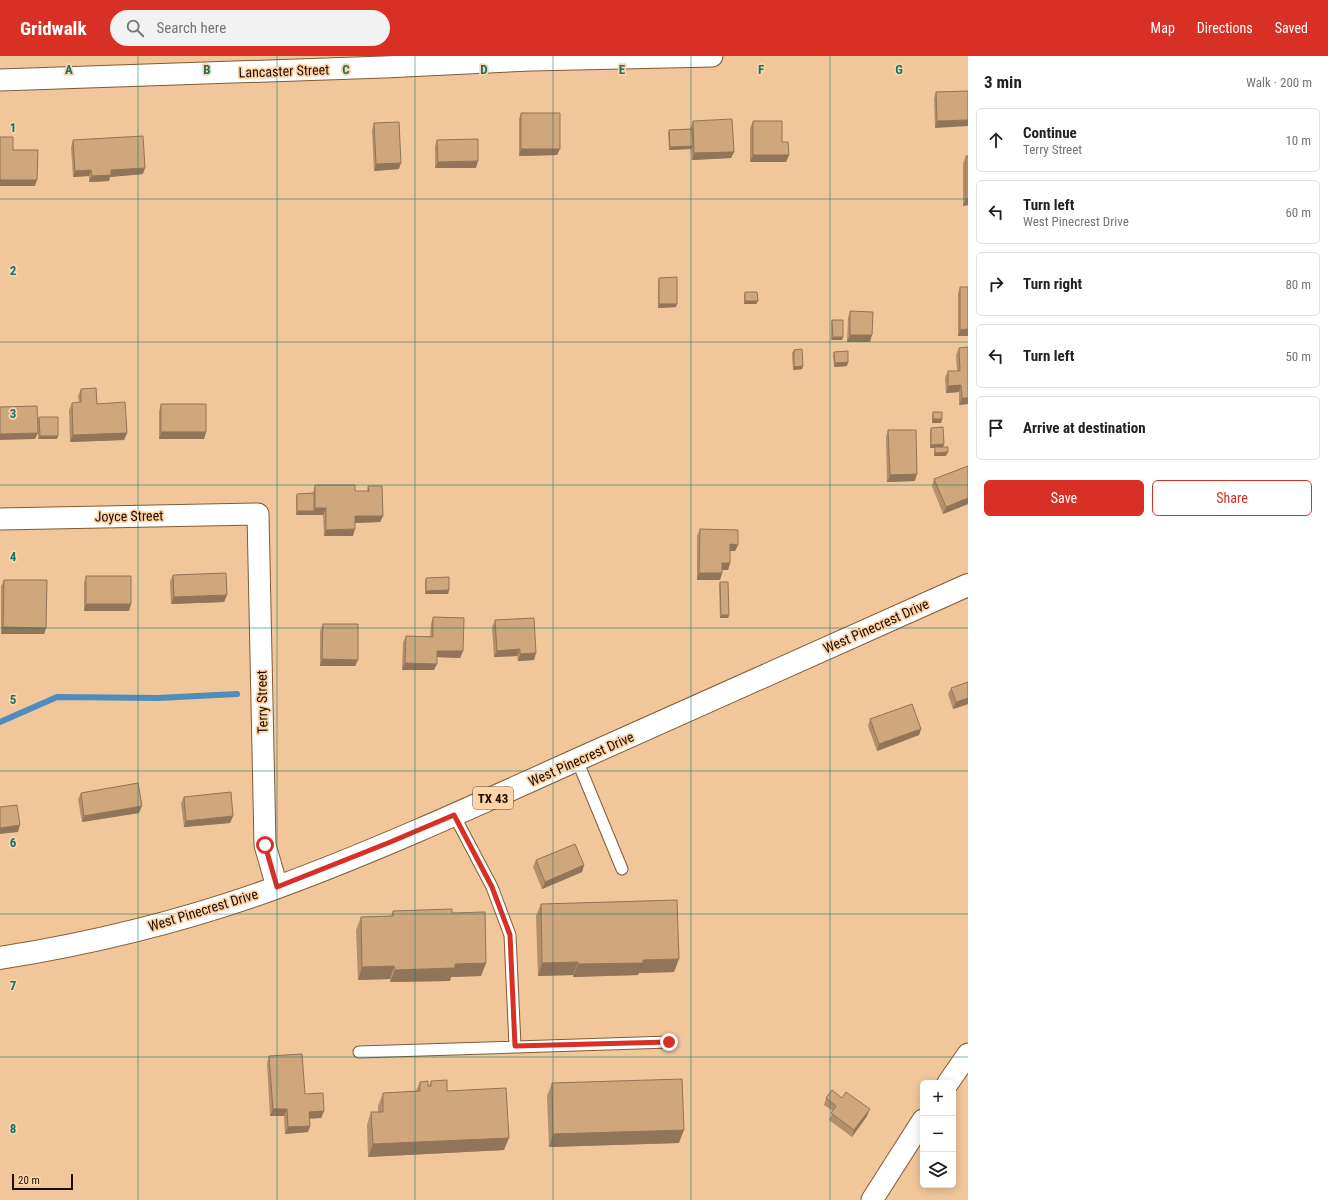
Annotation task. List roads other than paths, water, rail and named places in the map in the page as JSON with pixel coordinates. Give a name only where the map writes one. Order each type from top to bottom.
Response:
[{"type":"main road","name":"West Pinecrest Drive","points":[[0,958],[75,944],[152,926],[216,908],[277,887],[374,849],[454,815],[968,585]]},
{"type":"street","name":"Lancaster Street","points":[[0,80],[384,67],[531,60],[712,56]]},
{"type":"street","name":"Joyce Street","points":[[0,519],[258,514]]},
{"type":"street","name":"Terry Street","points":[[258,514],[265,845],[277,887]]},
{"type":"street","points":[[950,1080],[968,1054]]},
{"type":"street","points":[[872,1200],[920,1125]]},
{"type":"lane","points":[[577,760],[622,869]]},
{"type":"lane","points":[[454,815],[492,887],[510,935],[515,1046]]},
{"type":"lane","points":[[359,1052],[669,1042]]},
{"type":"waterway","points":[[0,722],[57,697],[158,698],[237,694]]}]
